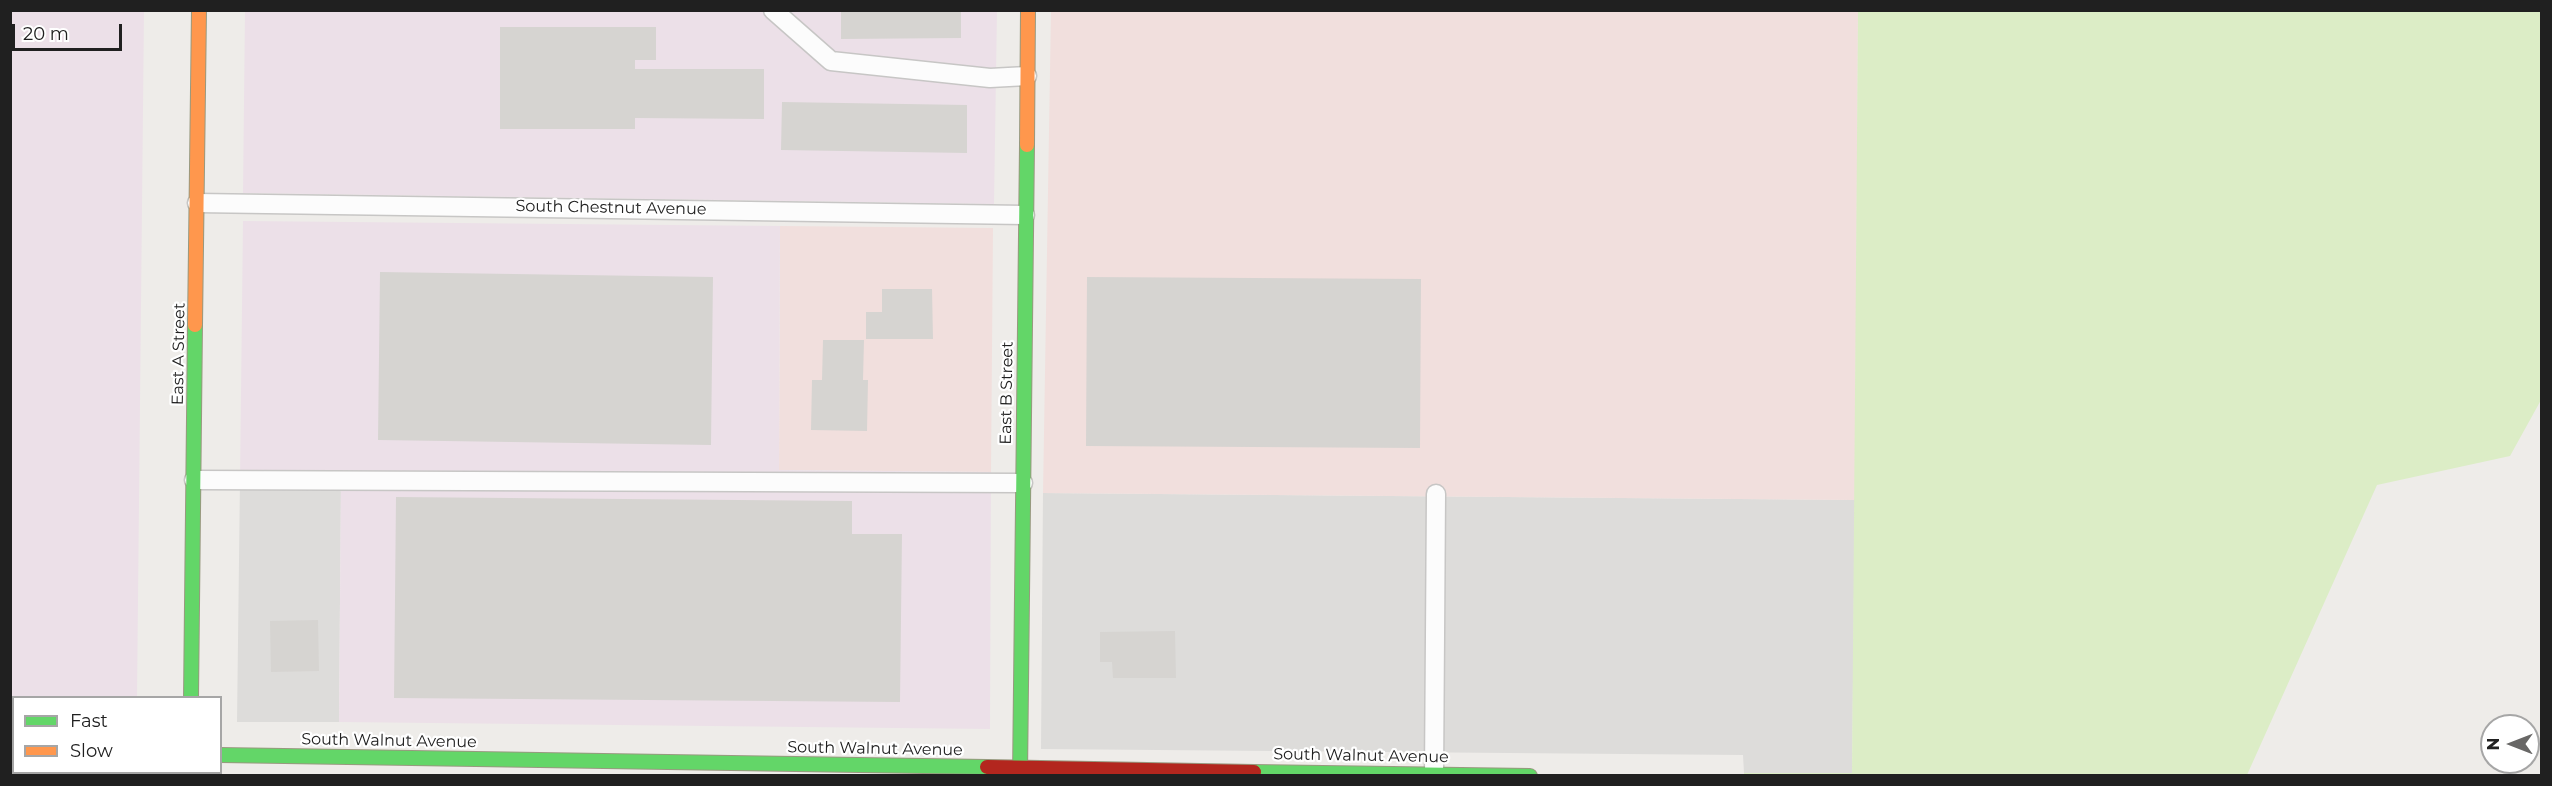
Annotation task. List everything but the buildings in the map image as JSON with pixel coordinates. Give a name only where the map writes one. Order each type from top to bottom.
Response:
[{"type":"street","name":"East A Street","points":[[191,696],[199,10]]},
{"type":"street","name":"East B Street","points":[[1021,772],[1028,10]]},
{"type":"street","name":"South Walnut Avenue","points":[[222,755],[1021,772],[1530,776]]},
{"type":"lane","points":[[773,10],[831,61],[990,78],[1027,76]]},
{"type":"lane","name":"South Chestnut Avenue","points":[[197,202],[1025,215]]},
{"type":"lane","points":[[194,480],[1023,483]]},
{"type":"lane","points":[[1434,775],[1436,494]]},
{"type":"shaded area","points":[[10,11],[144,11],[137,696],[12,696],[12,774],[136,775],[11,775]]},
{"type":"shaded area","points":[[245,11],[997,11],[994,204],[243,193]]},
{"type":"shaded area","points":[[1051,11],[1858,11],[1855,500],[1043,493]]},
{"type":"shaded area","points":[[243,221],[780,226],[779,470],[991,472],[990,729],[339,722],[341,482],[240,480]]},
{"type":"shaded area","points":[[780,226],[993,228],[991,472],[779,470]]},
{"type":"shaded area","points":[[240,480],[341,481],[339,722],[237,722]]},
{"type":"shaded area","points":[[1043,493],[1855,500],[1852,774],[1744,773],[1743,755],[1041,749]]},
{"type":"green space","points":[[1858,11],[2541,11],[2541,400],[2510,456],[2377,485],[2247,775],[1744,775],[1744,773],[1852,773]]},
{"type":"traffic: fast","points":[[1020,776],[1027,145]]},
{"type":"traffic: fast","points":[[191,696],[195,325]]},
{"type":"traffic: fast","points":[[222,755],[987,767]]},
{"type":"traffic: fast","points":[[1254,772],[1530,776]]},
{"type":"traffic: slow","points":[[195,325],[199,10]]},
{"type":"traffic: slow","points":[[1027,145],[1028,10]]},
{"type":"traffic: jam","points":[[987,767],[1254,772]]}]
